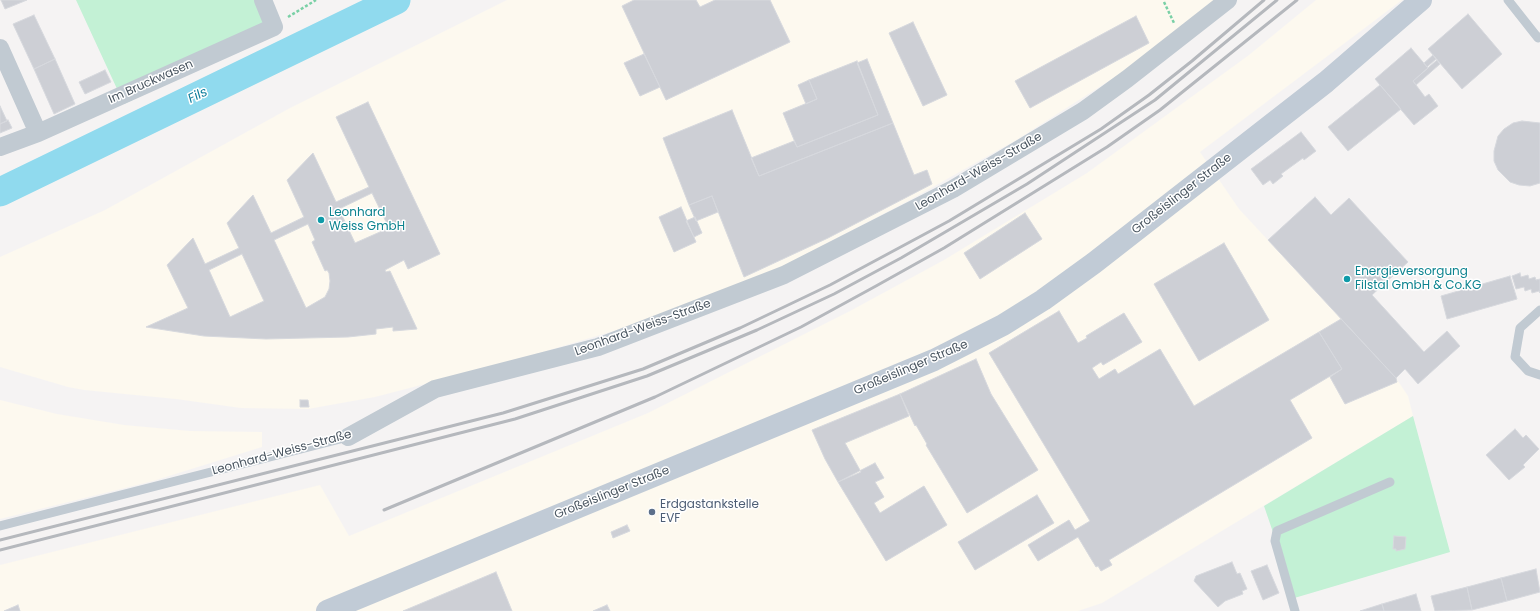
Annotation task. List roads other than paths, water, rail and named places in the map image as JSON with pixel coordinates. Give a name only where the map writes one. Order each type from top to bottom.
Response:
[{"type":"main road","name":"Großeislinger Straße","points":[[327,611],[934,360],[1003,325],[1043,300],[1094,263],[1297,105],[1390,29],[1421,0]]},
{"type":"street","name":"Im Bruckwasen","points":[[0,147],[38,133],[274,27],[263,0]]},
{"type":"street","name":"Leonhard-Weiss-Straße","points":[[348,437],[435,389],[598,347],[784,275],[953,189],[1083,111],[1228,0]]},
{"type":"street","points":[[0,48],[38,133]]},
{"type":"lane","points":[[1508,0],[1539,38]]},
{"type":"lane","points":[[1540,310],[1520,328],[1515,357],[1528,371],[1540,376]]},
{"type":"lane","name":"Leonhard-Weiss-Straße","points":[[0,526],[348,437]]},
{"type":"lane","points":[[1295,611],[1276,541],[1277,531],[1390,482]]},
{"type":"waterway","name":"Fils","points":[[0,192],[396,0]]},
{"type":"railway","points":[[0,540],[503,413],[643,369],[740,328],[830,285],[949,221],[1101,129],[1149,95],[1192,61],[1264,0]]},
{"type":"railway","points":[[0,550],[515,419],[647,376],[757,330],[834,294],[901,258],[1027,184],[1155,100],[1277,0]]},
{"type":"railway","points":[[384,510],[655,397],[801,327],[876,286],[944,248],[1107,147],[1160,110],[1297,0]]},
{"type":"place","name":"Leonhard Weiss GmbH","points":[[321,220]]},
{"type":"place","name":"Energieversorgung Filstal GmbH & Co.KG","points":[[1347,279]]},
{"type":"place","name":"Erdgastankstelle EVF","points":[[652,512]]}]
